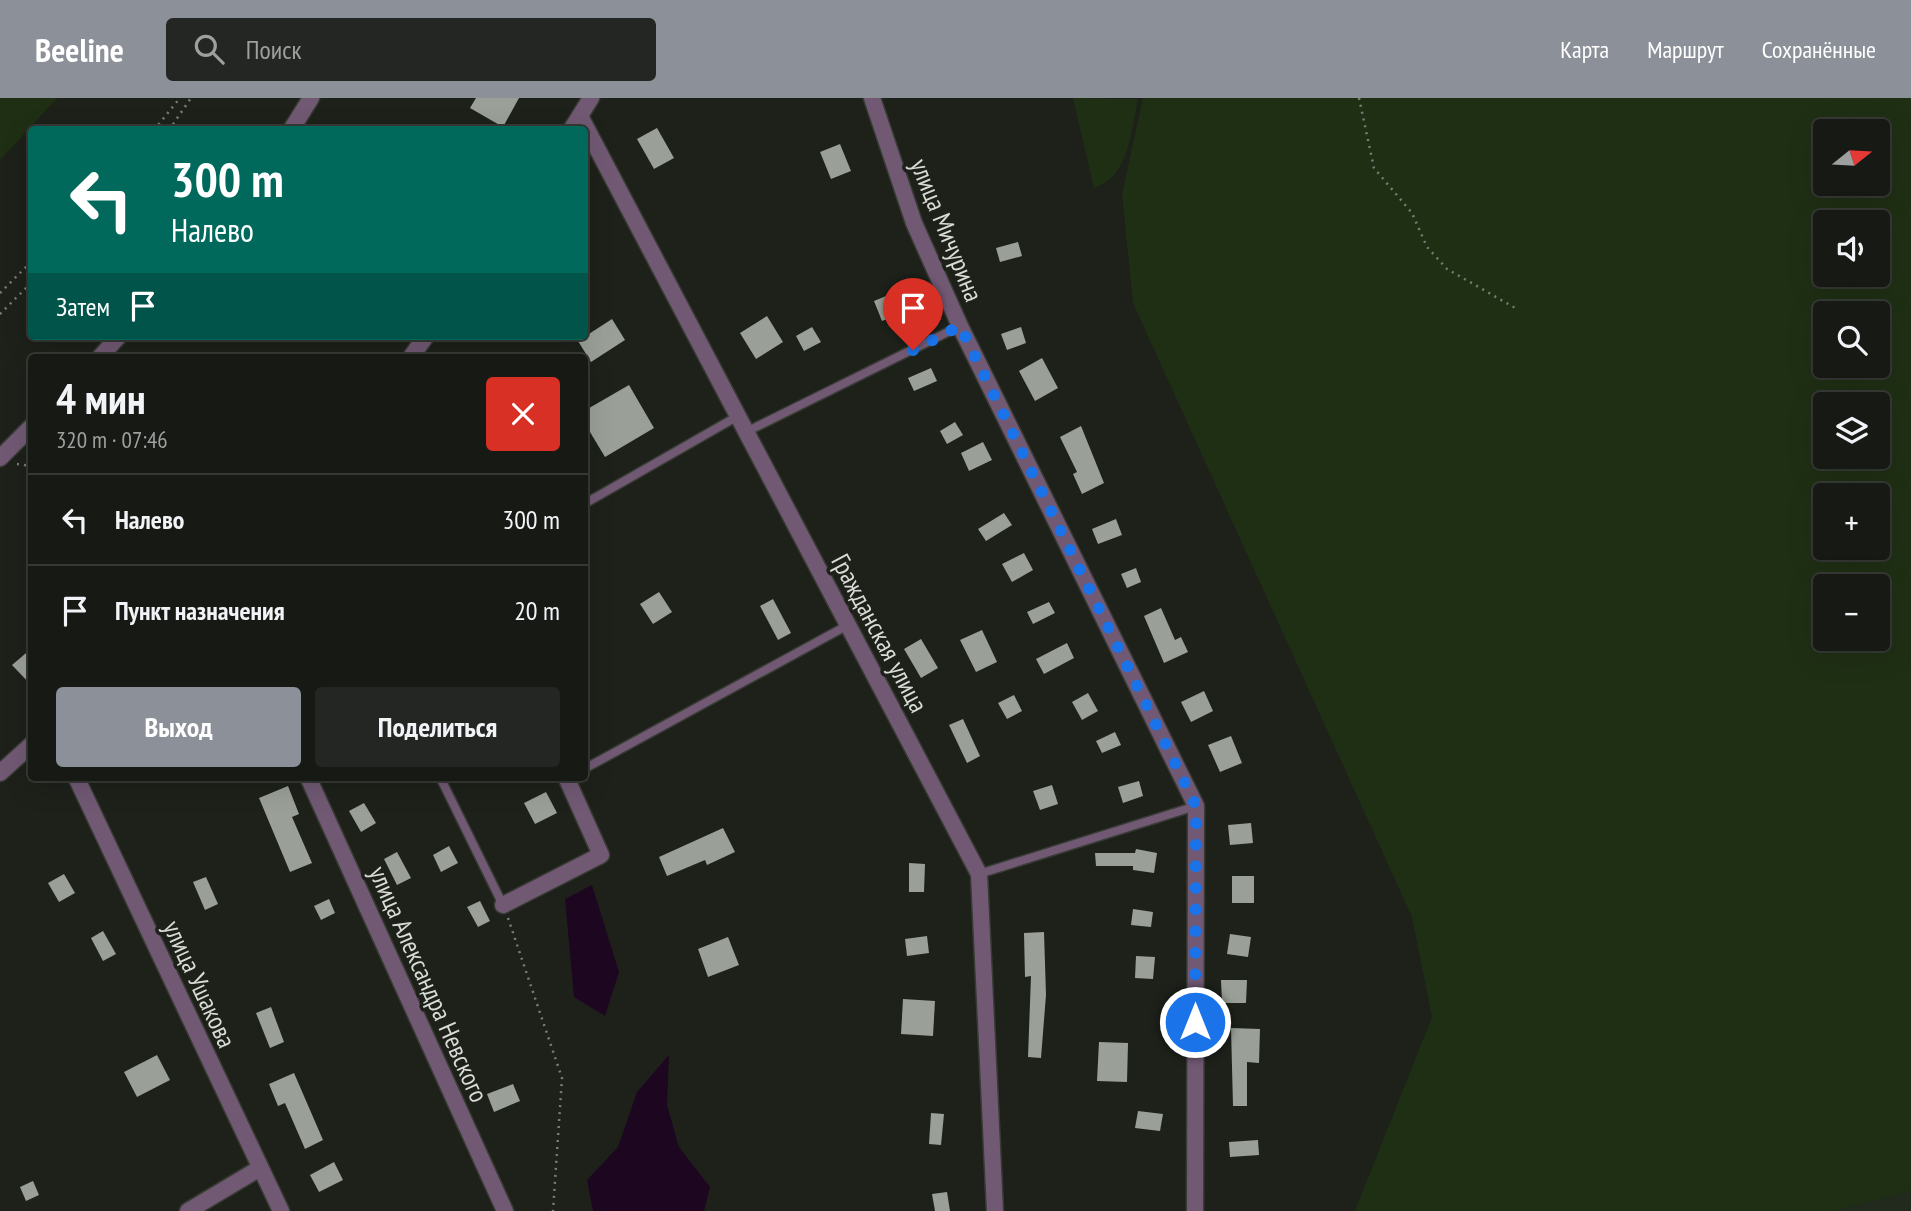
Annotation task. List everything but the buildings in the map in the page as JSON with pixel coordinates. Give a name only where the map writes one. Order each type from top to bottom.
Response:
[{"type":"street","points":[[294,126],[311,98]]},
{"type":"street","points":[[576,123],[591,98]]},
{"type":"street","name":"улица Мичурина","points":[[872,98],[914,223],[960,326],[1196,806],[1195,1211]]},
{"type":"street","name":"Гражданская улица","points":[[588,145],[738,416],[979,874],[995,1211]]},
{"type":"street","points":[[103,354],[115,340]]},
{"type":"street","points":[[0,458],[28,430]]},
{"type":"street","points":[[0,773],[28,748]]},
{"type":"street","name":"улица Ушакова","points":[[78,781],[281,1211]]},
{"type":"street","name":"улица Александра Невского","points":[[310,781],[505,1211]]},
{"type":"street","points":[[503,905],[601,855],[568,781]]},
{"type":"street","points":[[188,1211],[260,1168]]},
{"type":"lane","points":[[746,432],[960,326]]},
{"type":"lane","points":[[588,502],[738,416]]},
{"type":"lane","points":[[588,767],[848,625]]},
{"type":"lane","points":[[442,781],[503,905]]},
{"type":"lane","points":[[979,874],[1196,806]]},
{"type":"path","points":[[157,126],[180,98]]},
{"type":"path","points":[[172,126],[191,98]]},
{"type":"path","points":[[1359,98],[1374,169],[1412,213],[1427,247],[1447,269],[1517,309]]},
{"type":"path","points":[[0,293],[28,265]]},
{"type":"path","points":[[0,314],[28,286]]},
{"type":"path","points":[[503,905],[562,1078],[553,1211]]},
{"type":"shaded area","points":[[592,885],[619,972],[605,1016],[574,997],[565,899]]},
{"type":"shaded area","points":[[669,1055],[667,1105],[679,1147],[710,1187],[704,1211],[593,1211],[587,1180],[618,1147],[637,1092]]},
{"type":"shaded area","points":[[1911,1191],[1911,1211],[1834,1211]]},
{"type":"green space","points":[[0,98],[57,98],[31,126],[28,126],[28,130],[0,160]]},
{"type":"green space","points":[[1073,98],[1138,99],[1130,138],[1121,164],[1106,183],[1094,188]]},
{"type":"green space","points":[[1143,98],[1911,98],[1911,1191],[1834,1211],[1355,1211],[1432,1017],[1412,917],[1133,303],[1122,194]]},
{"type":"route","points":[[913,350],[960,326],[1196,806],[1195,1022]]}]
